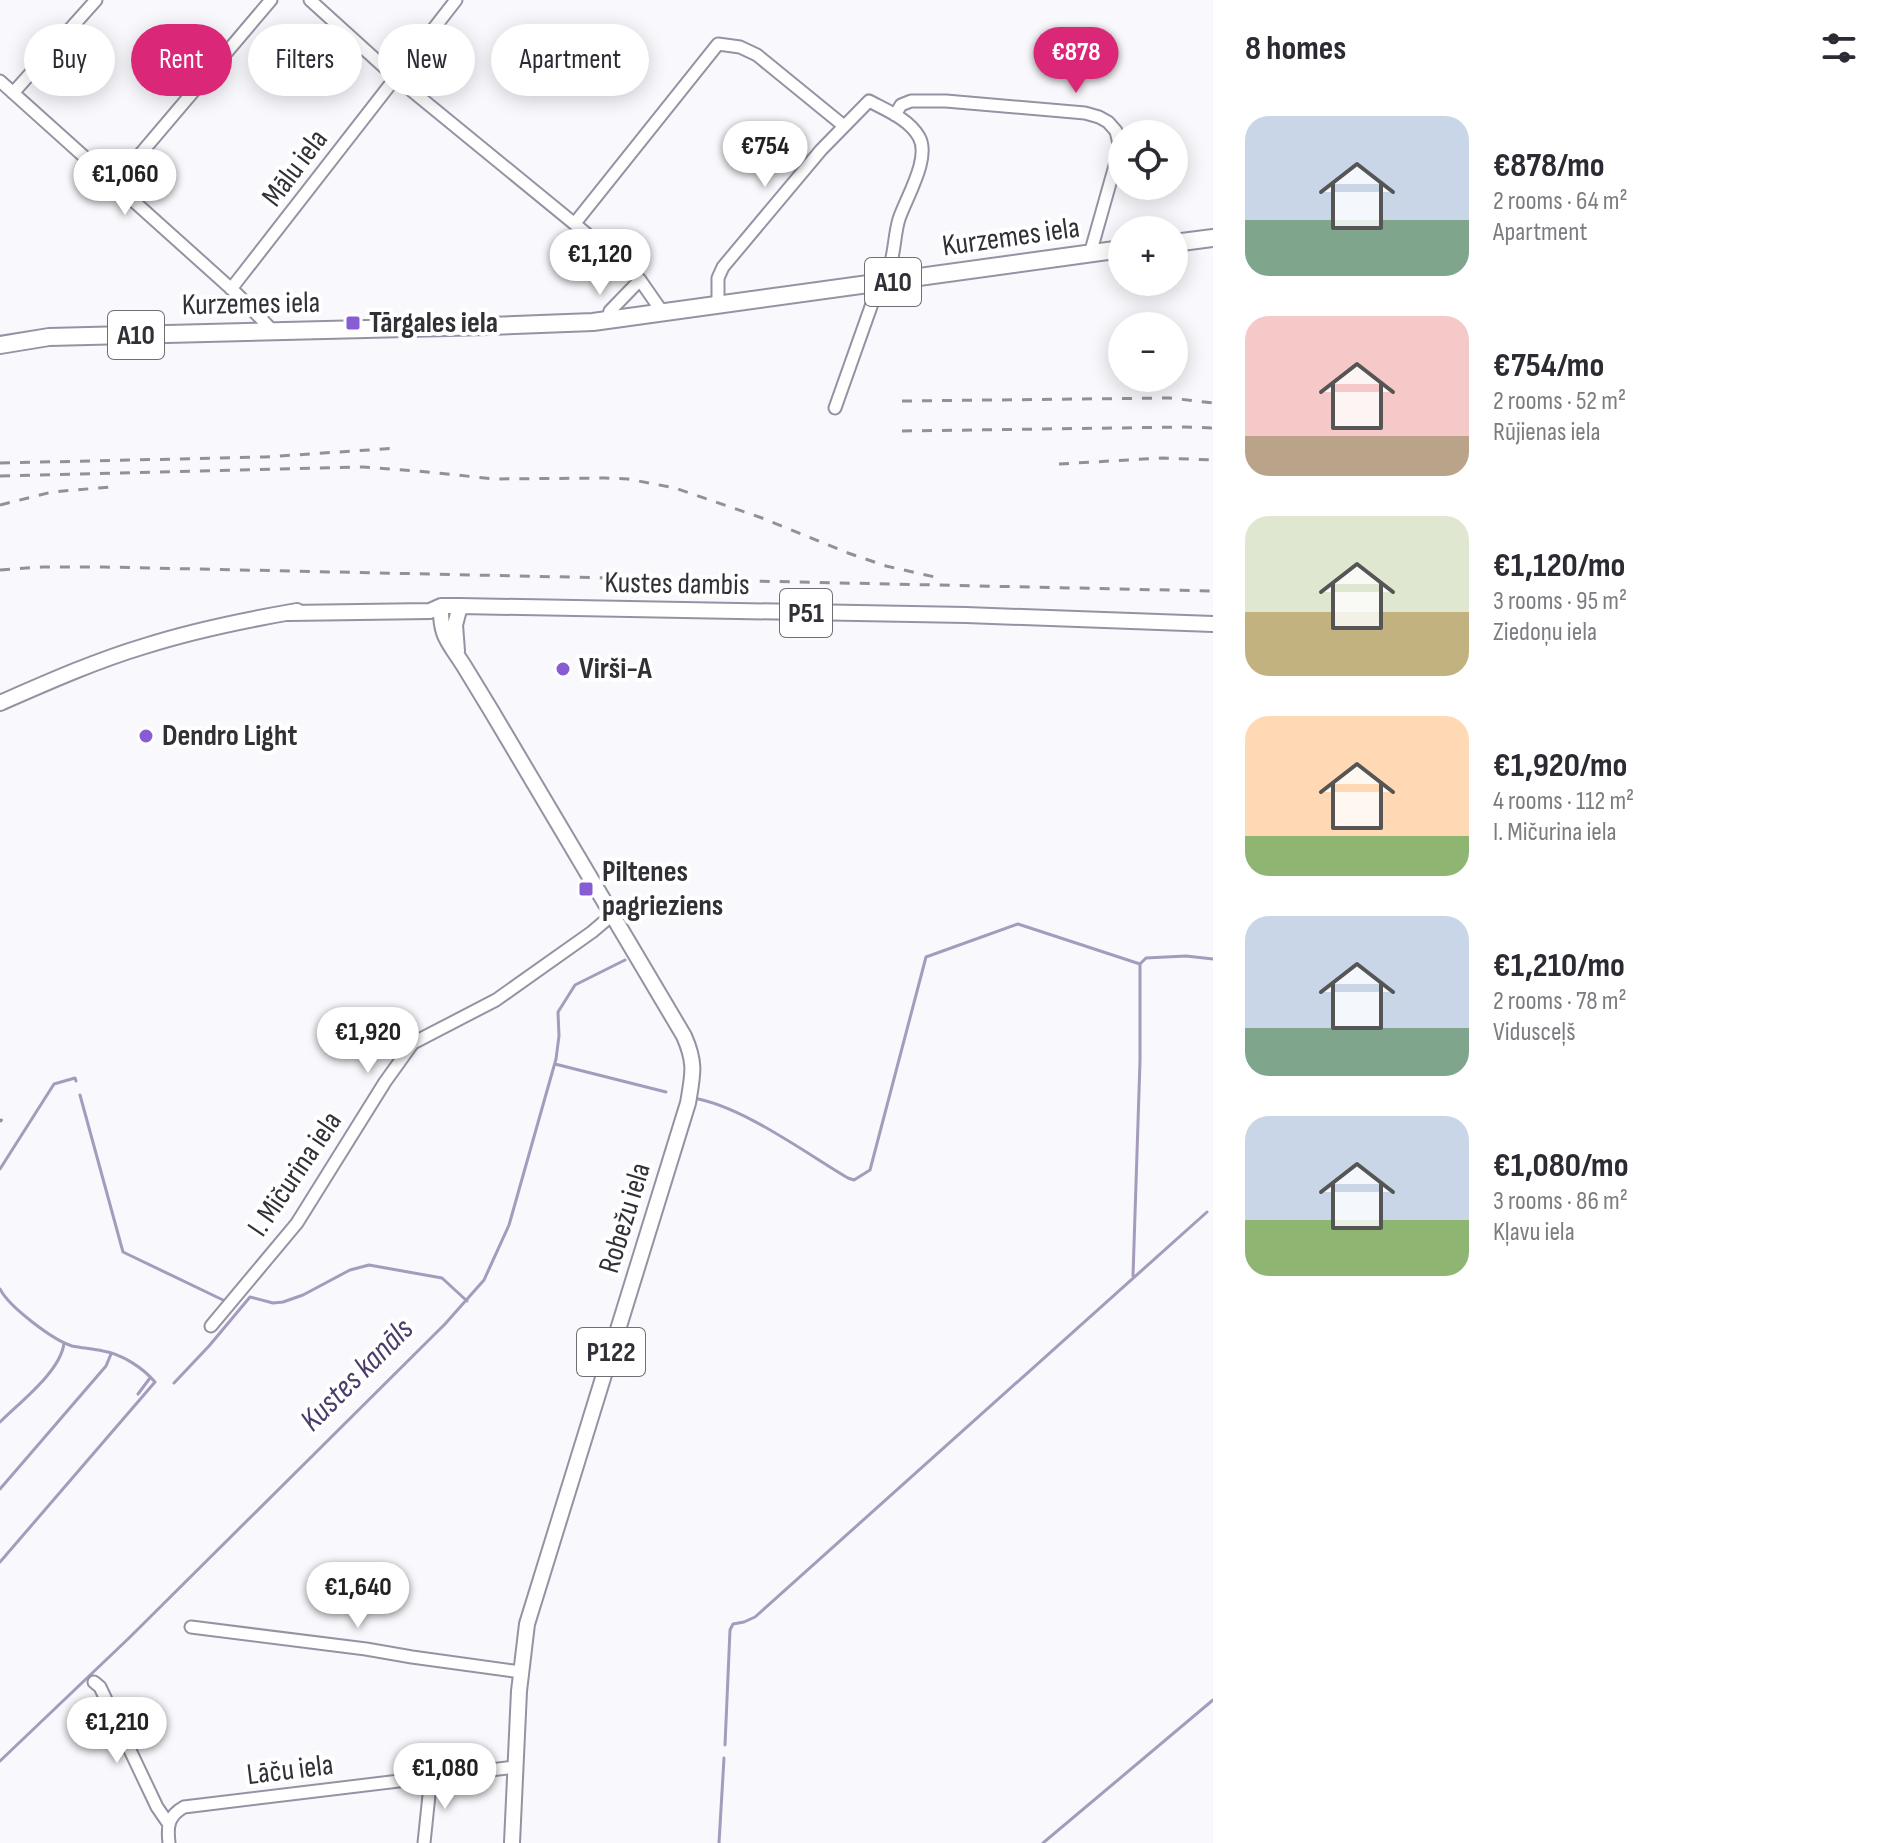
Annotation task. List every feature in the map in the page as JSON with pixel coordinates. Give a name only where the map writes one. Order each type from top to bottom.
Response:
[{"type":"highway","points":[[1188,241],[1213,238]]},
{"type":"highway","name":"Kurzemes iela","points":[[0,345],[49,337],[513,326],[607,320],[1108,251]]},
{"type":"main road","name":"Kustes dambis","points":[[0,703],[87,666],[142,647],[210,628],[289,613],[430,611],[441,606],[460,606],[966,615],[1213,624]]},
{"type":"main road","name":"Robežu iela","points":[[441,606],[441,620],[450,648],[460,659],[692,1054],[693,1074],[688,1103],[527,1624],[521,1672],[512,1843]]},
{"type":"main road","name":"Robežu iela","points":[[460,606],[454,633],[460,659]]},
{"type":"street","points":[[13,93],[96,0]]},
{"type":"street","points":[[114,185],[271,0]]},
{"type":"street","points":[[310,0],[378,62]]},
{"type":"street","name":"Mālu iela","points":[[437,24],[456,0]]},
{"type":"street","points":[[575,223],[718,44],[740,47],[757,55],[844,126]]},
{"type":"street","points":[[0,81],[231,289],[273,331]]},
{"type":"street","name":"Mālu iela","points":[[231,289],[380,96]]},
{"type":"street","points":[[418,96],[640,280],[663,313]]},
{"type":"street","points":[[718,304],[718,278],[723,267],[821,150],[869,101],[912,127],[922,147],[919,168],[899,221],[889,267],[879,284],[835,408]]},
{"type":"street","points":[[895,115],[901,105],[911,101],[946,101],[1085,113],[1108,122],[1116,131],[1119,144],[1090,254]]},
{"type":"street","points":[[607,320],[610,311],[640,280]]},
{"type":"street","name":"I. Mičurina iela","points":[[211,1326],[297,1223],[401,1056],[413,1043],[496,1000],[612,915]]},
{"type":"street","points":[[191,1627],[521,1672]]},
{"type":"street","points":[[94,1682],[100,1687],[157,1807],[169,1821],[169,1843]]},
{"type":"street","name":"Lāču iela","points":[[169,1821],[184,1807],[515,1767]]},
{"type":"street","points":[[424,1843],[431,1776]]},
{"type":"waterway","points":[[693,1098],[752,1120],[854,1180],[870,1170],[926,957],[1018,924],[1140,964]]},
{"type":"waterway","points":[[1133,1276],[1140,964],[1146,958],[1186,956],[1213,959]]},
{"type":"waterway","name":"Kustes kanāls","points":[[0,1761],[129,1638],[445,1324],[484,1280],[509,1225],[556,1059],[558,1012],[575,985],[625,960]]},
{"type":"waterway","points":[[555,1064],[666,1092]]},
{"type":"waterway","points":[[0,1169],[54,1084],[75,1078],[76,1081]]},
{"type":"waterway","points":[[80,1095],[123,1252],[223,1300]]},
{"type":"waterway","points":[[725,1745],[730,1630],[733,1624],[755,1617],[1207,1212]]},
{"type":"waterway","points":[[174,1383],[250,1297],[273,1303],[283,1302],[350,1270],[369,1265],[442,1278],[467,1301]]},
{"type":"waterway","points":[[0,1289],[32,1322],[54,1337],[72,1346],[125,1358],[155,1382],[0,1562]]},
{"type":"waterway","points":[[0,1422],[48,1375],[64,1343]]},
{"type":"waterway","points":[[0,1489],[106,1366],[111,1354]]},
{"type":"waterway","points":[[138,1394],[150,1378]]},
{"type":"waterway","points":[[1043,1843],[1213,1700]]},
{"type":"waterway","points":[[719,1843],[724,1758]]},
{"type":"railway","points":[[902,401],[1170,398],[1213,403]]},
{"type":"railway","points":[[902,431],[1213,428]]},
{"type":"railway","points":[[0,463],[265,457],[398,448]]},
{"type":"railway","points":[[1059,464],[1162,458],[1213,460]]},
{"type":"railway","points":[[0,476],[363,467],[495,479],[628,479],[675,488],[762,518],[848,553],[886,566],[935,577]]},
{"type":"railway","points":[[0,505],[52,492],[110,487]]},
{"type":"railway","points":[[0,570],[104,567],[1213,591]]},
{"type":"place","name":"Tārgales iela","points":[[353,323]]},
{"type":"place","name":"Virši-A","points":[[563,669]]},
{"type":"place","name":"Dendro Light","points":[[146,736]]},
{"type":"place","name":"Piltenes pagrieziens","points":[[586,889]]}]
